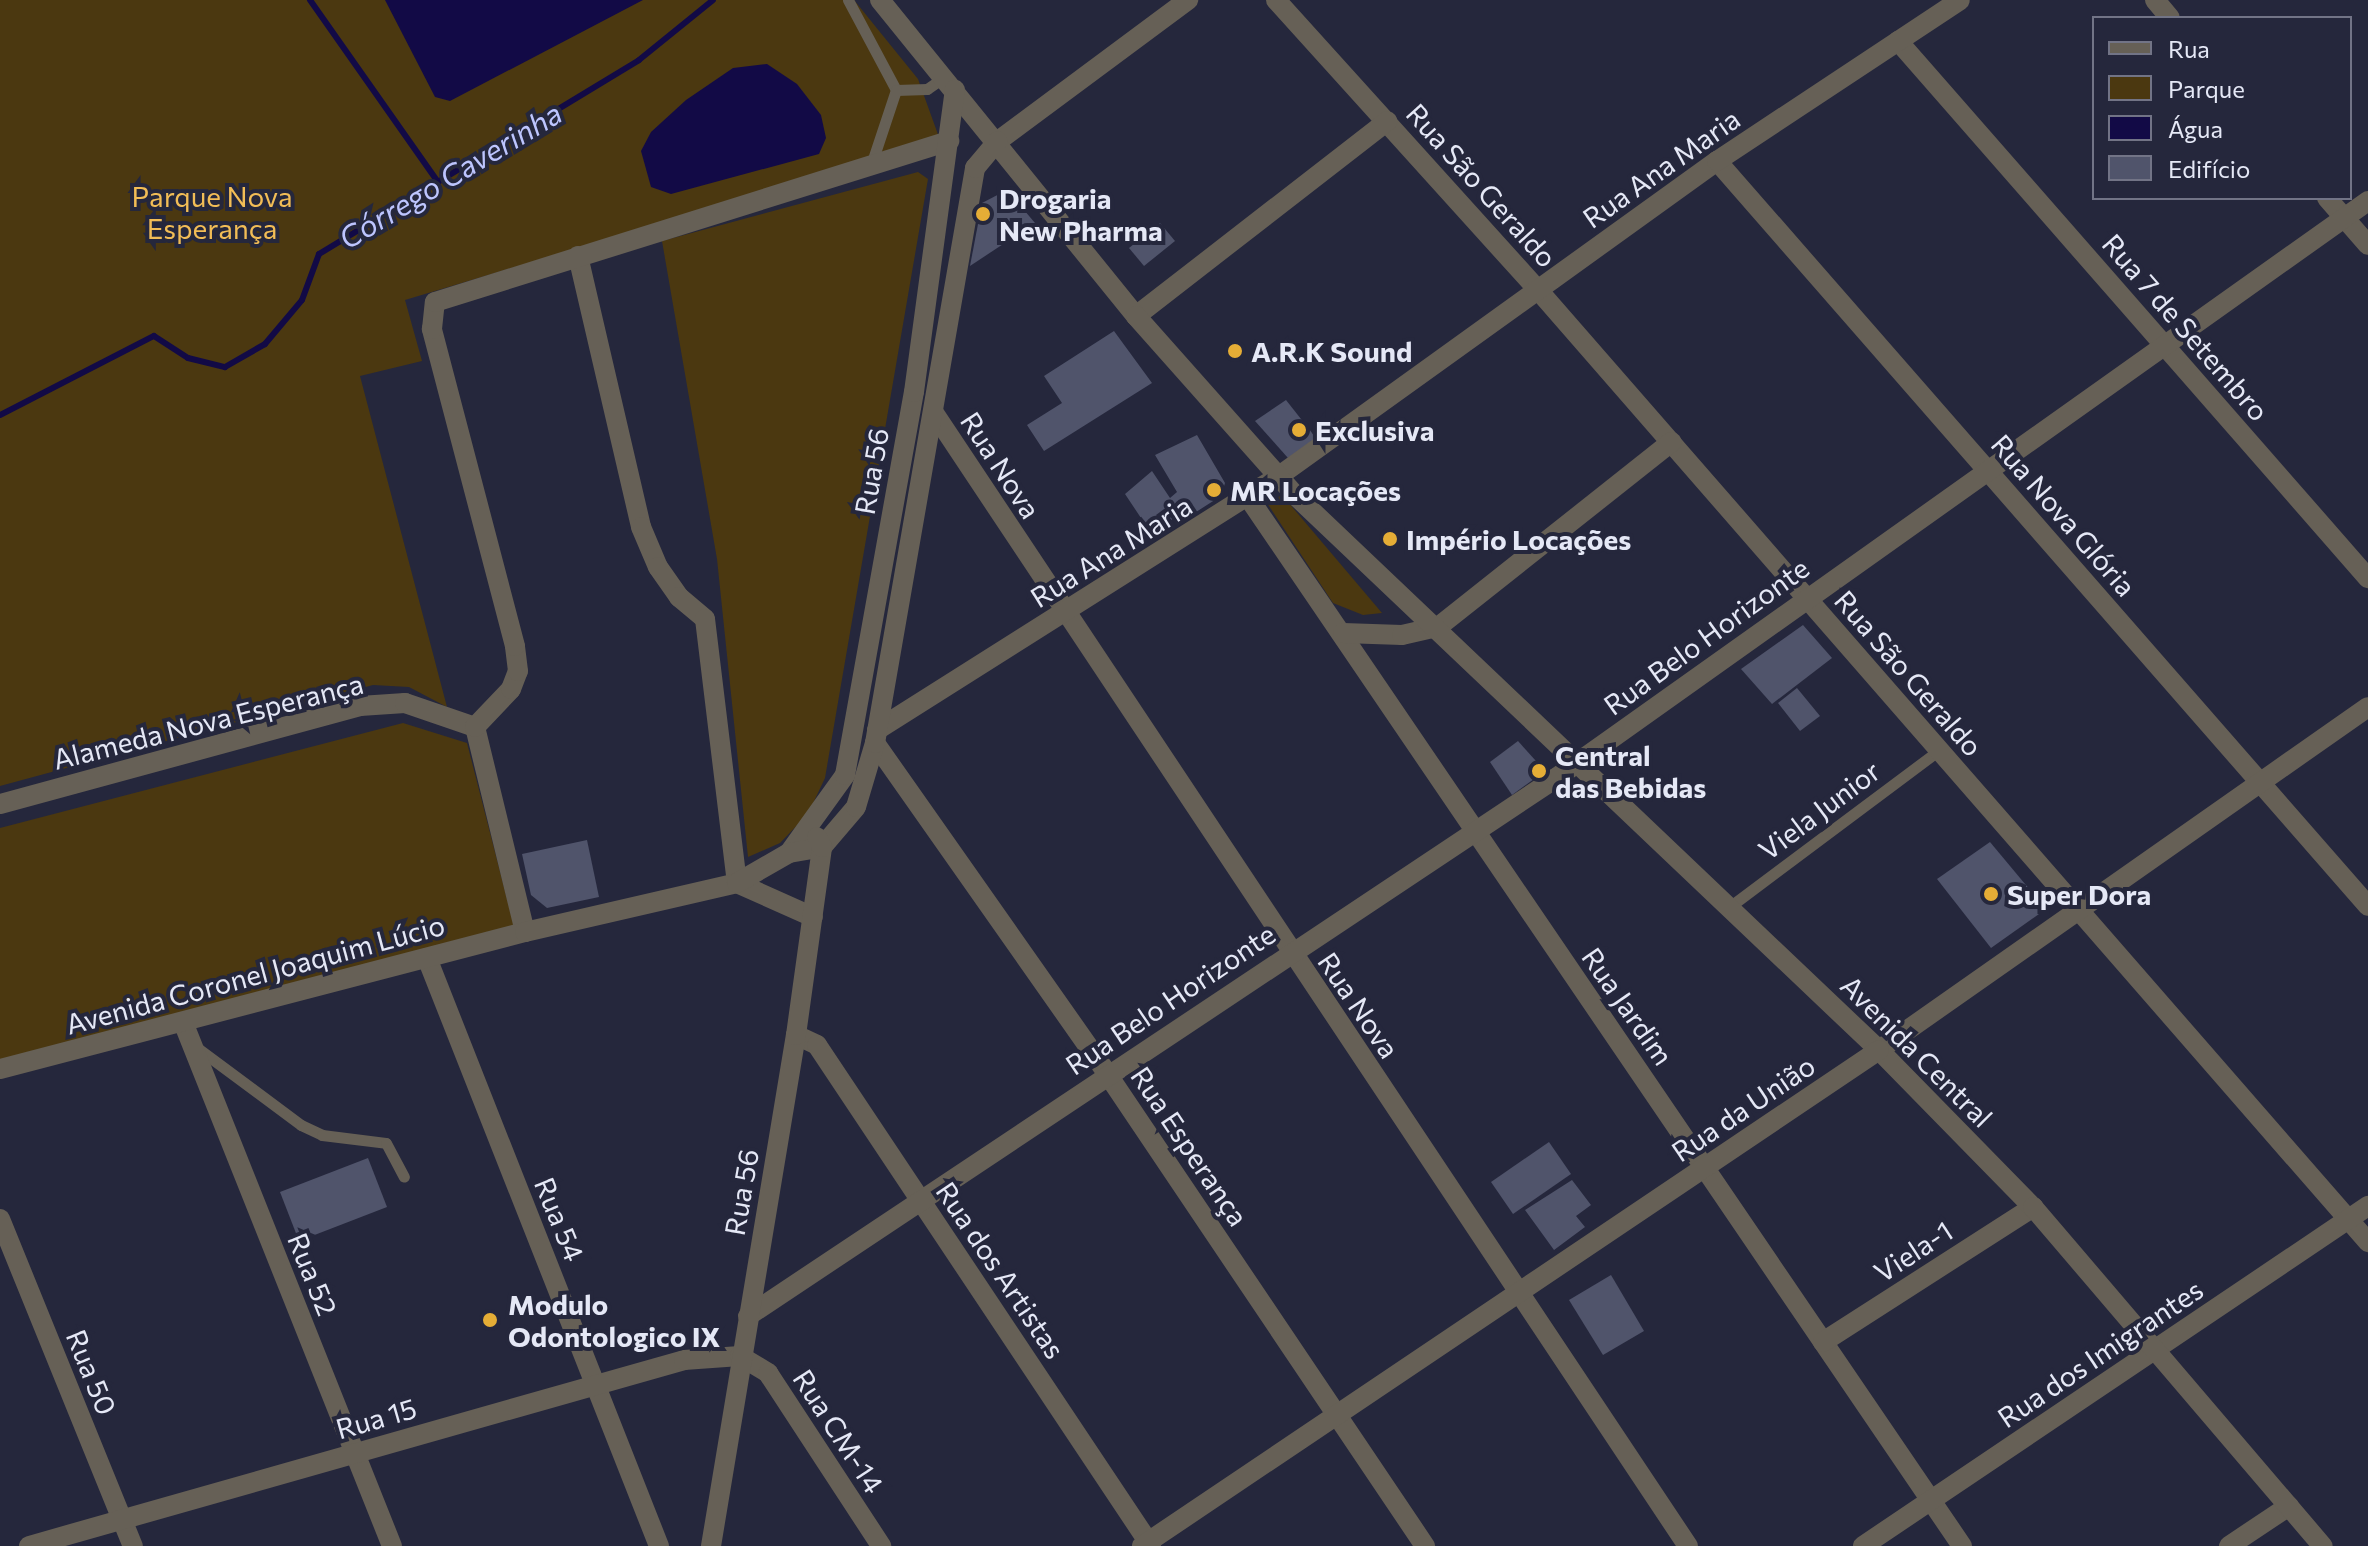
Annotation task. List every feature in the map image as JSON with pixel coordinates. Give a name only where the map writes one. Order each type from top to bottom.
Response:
[{"type":"street","name":"Avenida Central","points":[[880,0],[998,141],[1136,316],[1279,476],[1879,1050],[2033,1207],[2153,1351],[2323,1546]]},
{"type":"street","name":"Rua 56","points":[[711,1546],[740,1356],[796,1035],[822,847],[856,807],[876,737],[975,168],[998,141],[1188,0]]},
{"type":"street","name":"Rua São Geraldo","points":[[1276,0],[1539,291],[2368,1242]]},
{"type":"street","name":"Rua Ana Maria","points":[[876,737],[1279,476],[1717,161],[1960,0]]},
{"type":"street","points":[[2155,0],[2168,16]]},
{"type":"street","name":"Rua 7 de Setembro","points":[[1898,41],[2368,578]]},
{"type":"street","name":"Rua 56","points":[[811,827],[845,775],[914,392],[949,141],[950,84]]},
{"type":"street","points":[[1136,316],[1387,121]]},
{"type":"street","points":[[525,932],[475,727],[511,689],[518,671],[431,315],[435,302],[949,141]]},
{"type":"street","name":"Rua Nova Glória","points":[[1717,161],[2368,906]]},
{"type":"street","points":[[2329,200],[2368,245]]},
{"type":"street","name":"Rua Belo Horizonte","points":[[748,1316],[1472,830],[1577,763],[2368,201]]},
{"type":"street","points":[[578,256],[641,527],[658,567],[679,597],[705,619],[737,883],[813,917]]},
{"type":"street","name":"Rua Nova","points":[[934,413],[1688,1546]]},
{"type":"street","points":[[1343,633],[1402,635],[1438,627],[1671,442]]},
{"type":"street","name":"Rua Jardim","points":[[1248,497],[1962,1546]]},
{"type":"street","name":"Alameda Nova Esperança","points":[[0,804],[360,706],[405,703],[475,727]]},
{"type":"street","name":"Rua da União","points":[[1147,1545],[1879,1050],[2368,707]]},
{"type":"street","name":"Rua Esperança","points":[[876,737],[1425,1546]]},
{"type":"street","points":[[811,827],[822,847]]},
{"type":"street","name":"Avenida Coronel Joaquim Lúcio","points":[[789,853],[811,827]]},
{"type":"street","name":"Avenida Coronel Joaquim Lúcio","points":[[0,1069],[525,932],[737,883],[789,853],[822,847]]},
{"type":"street","name":"Rua 54","points":[[427,958],[659,1546]]},
{"type":"street","name":"Rua 52","points":[[183,1022],[392,1546]]},
{"type":"street","name":"Rua dos Artistas","points":[[796,1035],[817,1045],[1147,1545]]},
{"type":"street","name":"Rua dos Imigrantes","points":[[1863,1546],[2368,1206]]},
{"type":"street","name":"Viela-1","points":[[1823,1342],[2033,1207]]},
{"type":"street","name":"Rua 50","points":[[0,1219],[133,1546]]},
{"type":"street","name":"Rua 15","points":[[29,1546],[684,1360],[740,1356]]},
{"type":"street","name":"Rua CM-14","points":[[740,1356],[768,1373],[881,1546]]},
{"type":"street","points":[[2229,1546],[2289,1506]]},
{"type":"lane","points":[[848,0],[896,90],[871,165]]},
{"type":"lane","points":[[896,90],[927,89],[950,84]]},
{"type":"lane","name":"Viela Junior","points":[[1728,908],[1939,750]]},
{"type":"lane","points":[[192,1044],[301,1125],[322,1135],[386,1143],[404,1177]]},
{"type":"green space","name":"Parque Nova Esperança","points":[[0,0],[854,0],[918,79],[940,140],[405,300],[422,361],[360,376],[447,707],[409,687],[373,685],[0,786]]},
{"type":"green space","points":[[918,172],[928,179],[825,778],[808,814],[780,843],[748,857],[717,559],[662,241]]},
{"type":"green space","points":[[1282,495],[1382,613],[1363,615],[1333,603],[1267,503]]},
{"type":"green space","points":[[403,723],[467,743],[515,930],[0,1061],[0,828]]},
{"type":"water","points":[[385,0],[643,0],[450,101],[435,97]]},
{"type":"water","points":[[767,64],[797,84],[821,115],[826,138],[819,154],[671,194],[651,187],[641,151],[651,132],[686,100],[733,68]]},
{"type":"building","points":[[1007,190],[1035,223],[970,266],[982,203]]},
{"type":"building","points":[[1160,223],[1175,241],[1144,266],[1129,248]]},
{"type":"building","points":[[1114,331],[1152,383],[1044,451],[1027,425],[1062,403],[1044,376]]},
{"type":"building","points":[[1286,400],[1316,438],[1288,458],[1255,421]]},
{"type":"building","points":[[1197,435],[1225,483],[1221,496],[1182,521],[1179,515],[1151,533],[1125,494],[1152,471],[1170,498],[1177,492],[1155,455]]},
{"type":"building","points":[[1803,625],[1832,658],[1772,704],[1741,669]]},
{"type":"building","points":[[1797,688],[1820,716],[1800,731],[1778,703]]},
{"type":"building","points":[[1518,741],[1545,771],[1512,795],[1490,762]]},
{"type":"building","points":[[587,840],[599,897],[547,908],[531,895],[522,854]]},
{"type":"building","name":"Super Dora","points":[[1990,842],[2046,909],[1991,948],[1937,879]]},
{"type":"building","points":[[1549,1142],[1571,1174],[1513,1214],[1491,1182]]},
{"type":"building","points":[[368,1158],[387,1207],[299,1241],[280,1192]]},
{"type":"building","points":[[1572,1180],[1591,1205],[1576,1216],[1585,1227],[1554,1250],[1525,1210]]},
{"type":"building","points":[[1611,1275],[1644,1331],[1603,1355],[1569,1300]]},
{"type":"waterway","points":[[310,0],[437,181]]},
{"type":"waterway","name":"Córrego Caverinha","points":[[0,415],[154,336],[188,358],[225,367],[265,344],[302,300],[319,254],[639,60],[713,0]]},
{"type":"place","name":"Drogaria New Pharma","points":[[983,214]]},
{"type":"place","name":"A.R.K Sound","points":[[1235,351]]},
{"type":"place","name":"Exclusiva","points":[[1299,430]]},
{"type":"place","name":"MR Locações","points":[[1214,490]]},
{"type":"place","name":"Império Locações","points":[[1390,539]]},
{"type":"place","name":"Central das Bebidas","points":[[1539,771]]},
{"type":"place","name":"Super Dora","points":[[1991,894]]},
{"type":"place","name":"Modulo Odontologico IX","points":[[490,1320]]}]
